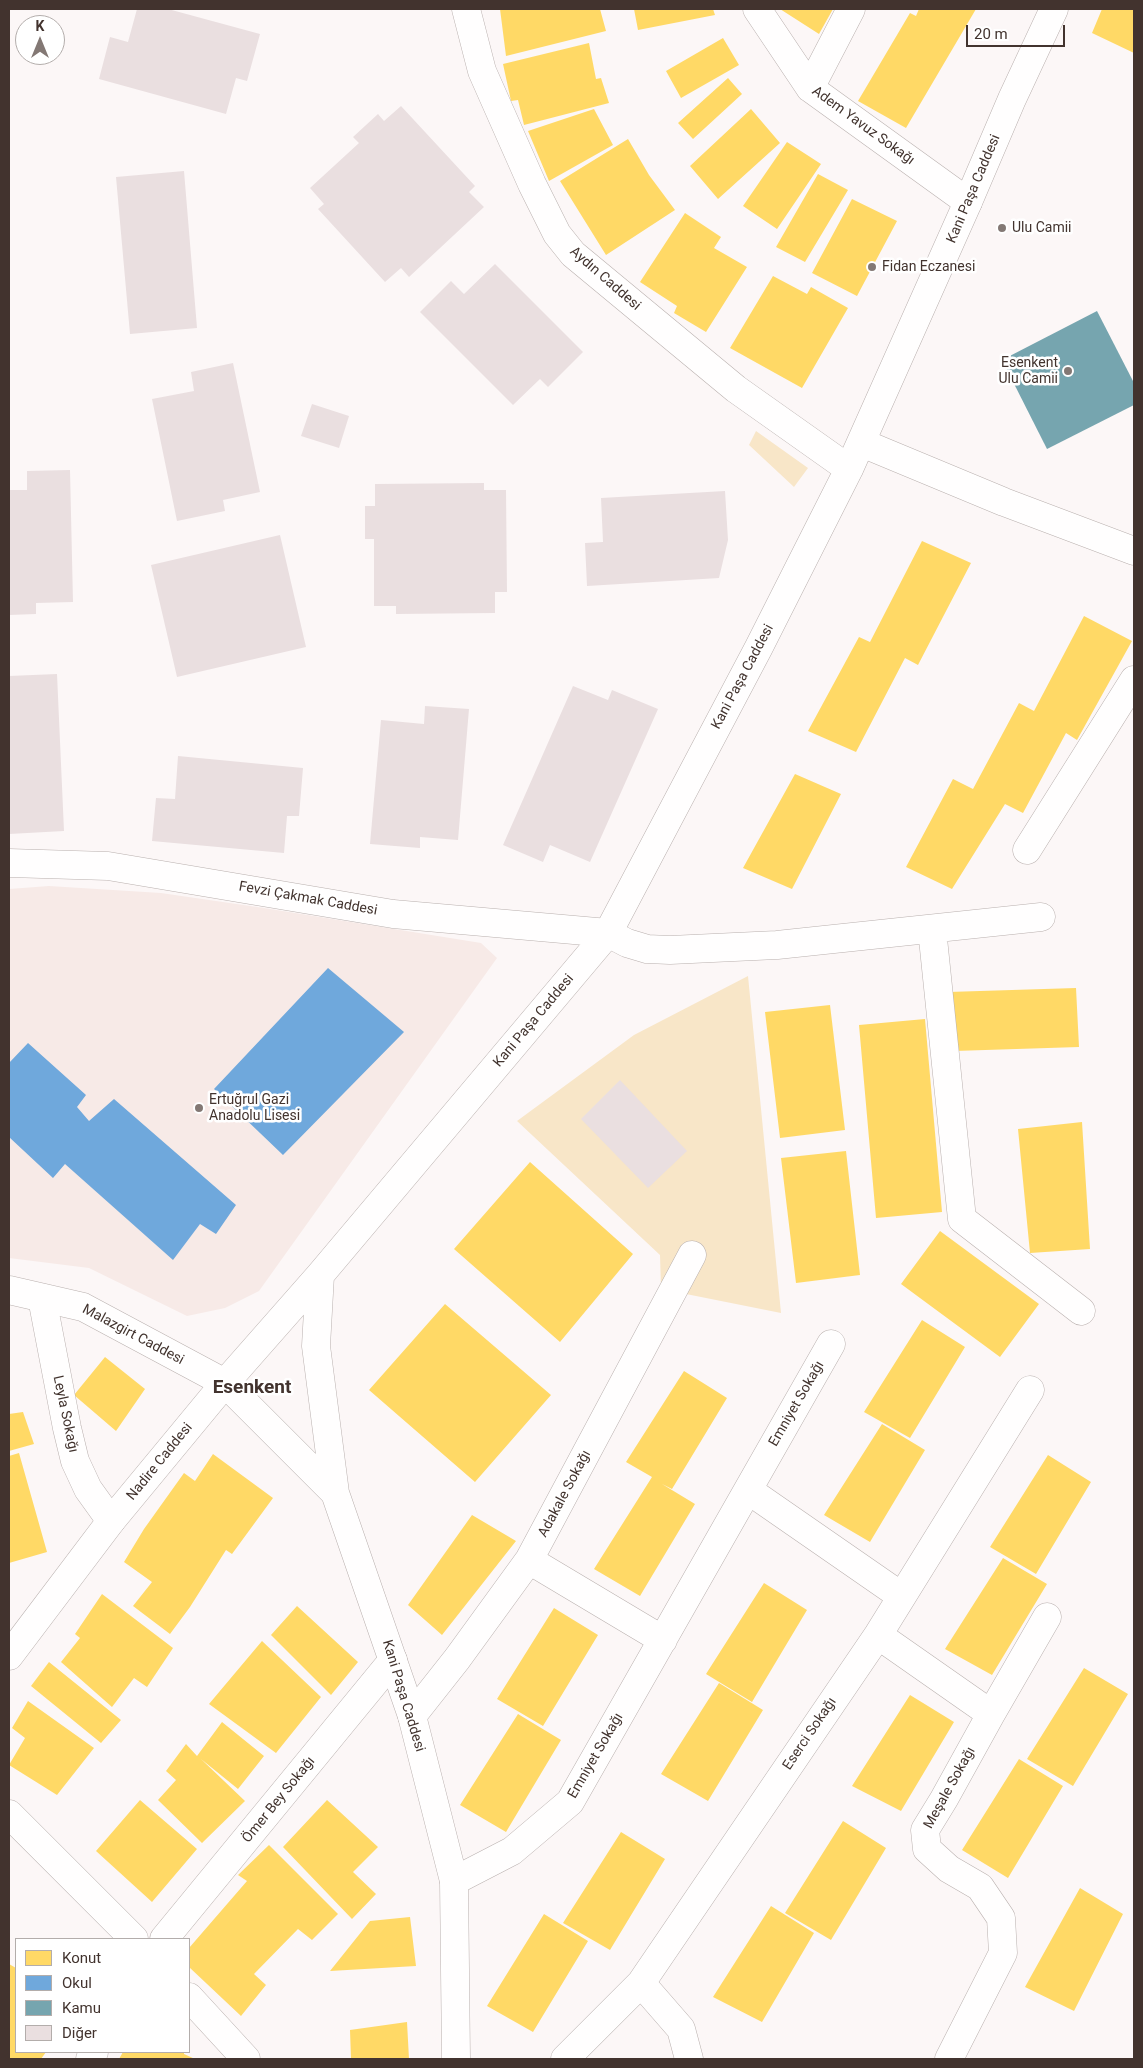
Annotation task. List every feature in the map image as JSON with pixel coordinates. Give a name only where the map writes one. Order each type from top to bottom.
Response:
[{"type":"street","name":"Aydın Caddesi","points":[[466,9],[482,71],[532,184],[557,234],[573,254],[736,390],[850,469]]},
{"type":"street","name":"Adem Yavuz Sokağı","points":[[757,9],[810,88],[968,202]]},
{"type":"street","points":[[810,88],[851,9]]},
{"type":"street","name":"Kani Paşa Caddesi","points":[[320,1275],[608,933],[850,469],[1012,98],[1054,9]]},
{"type":"street","points":[[862,443],[1004,502],[1134,551]]},
{"type":"street","points":[[1027,850],[1134,680]]},
{"type":"street","name":"Fevzi Çakmak Caddesi","points":[[9,863],[108,866],[393,914],[608,933]]},
{"type":"street","points":[[608,933],[627,943],[647,948],[670,950],[777,945],[1041,917]]},
{"type":"street","points":[[932,929],[962,1219],[1081,1311]]},
{"type":"street","name":"Adakale Sokağı","points":[[412,1716],[457,1659],[529,1560],[692,1255]]},
{"type":"street","points":[[320,1275],[316,1346],[335,1493]]},
{"type":"street","name":"Nadire Caddesi","points":[[9,1656],[111,1521],[225,1383],[320,1275]]},
{"type":"street","name":"Malazgirt Caddesi","points":[[9,1290],[83,1307],[225,1383]]},
{"type":"street","name":"Leyla Sokağı","points":[[42,1298],[75,1461],[88,1488],[111,1521]]},
{"type":"street","name":"Emniyet Sokağı","points":[[454,1881],[512,1851],[570,1802],[831,1344]]},
{"type":"street","name":"Kani Paşa Caddesi","points":[[225,1383],[335,1493],[393,1660],[412,1716],[454,1881],[456,2059]]},
{"type":"street","name":"Eserci Sokağı","points":[[565,2059],[641,1983],[878,1634],[1030,1390]]},
{"type":"street","points":[[748,1490],[901,1596]]},
{"type":"street","points":[[529,1560],[663,1640]]},
{"type":"street","name":"Meşale Sokağı","points":[[949,2059],[1003,1953],[1001,1918],[980,1887],[949,1869],[927,1849],[925,1830],[1047,1617]]},
{"type":"street","points":[[878,1634],[991,1714]]},
{"type":"street","name":"Ömer Bey Sokağı","points":[[165,1938],[393,1660]]},
{"type":"street","points":[[9,1814],[133,1938]]},
{"type":"street","points":[[641,1983],[681,2028],[689,2059]]},
{"type":"street","points":[[190,1998],[246,2059]]},
{"type":"shaded area","points":[[756,431],[808,468],[794,487],[749,445]]},
{"type":"shaded area","name":"Ertuğrul Gazi Anadolu Lisesi","points":[[49,886],[161,893],[264,908],[481,943],[497,958],[259,1291],[225,1308],[187,1316],[89,1268],[9,1258],[9,889]]},
{"type":"shaded area","points":[[748,976],[781,1313],[661,1289],[660,1255],[517,1121],[634,1035]]},
{"type":"building: Konut","points":[[500,9],[600,9],[606,31],[506,56]]},
{"type":"building: Konut","points":[[634,9],[713,9],[715,15],[638,30]]},
{"type":"building: Konut","points":[[780,9],[833,9],[819,34]]},
{"type":"building: Konut","points":[[919,9],[976,9],[906,128],[858,101],[910,13],[916,16]]},
{"type":"building: Konut","points":[[1102,9],[1134,9],[1134,53],[1092,33]]},
{"type":"building: Konut","points":[[723,38],[739,65],[681,98],[666,71]]},
{"type":"building: Konut","points":[[589,43],[596,79],[601,78],[609,103],[524,125],[518,100],[511,101],[503,64]]},
{"type":"building: Konut","points":[[728,78],[742,94],[693,139],[678,123]]},
{"type":"building: Konut","points":[[594,109],[613,145],[549,181],[528,131]]},
{"type":"building: Konut","points":[[751,109],[780,143],[718,199],[690,166]]},
{"type":"building: Konut","points":[[628,139],[649,175],[675,210],[606,255],[560,181]]},
{"type":"building: Konut","points":[[787,142],[821,164],[777,229],[743,206]]},
{"type":"building: Konut","points":[[818,174],[848,190],[805,262],[776,247]]},
{"type":"building: Konut","points":[[852,199],[897,221],[857,296],[812,273]]},
{"type":"building: Konut","points":[[685,213],[721,237],[714,248],[747,267],[706,332],[674,313],[677,306],[640,282]]},
{"type":"building: Konut","points":[[773,276],[807,294],[811,287],[848,308],[802,388],[730,348]]},
{"type":"building: Konut","points":[[922,541],[971,563],[918,665],[905,658],[856,752],[808,731],[859,637],[870,642]]},
{"type":"building: Konut","points":[[1084,616],[1132,641],[1077,740],[1066,733],[1023,813],[1005,804],[952,889],[906,867],[953,779],[973,789],[1019,703],[1034,711]]},
{"type":"building: Konut","points":[[795,774],[841,794],[792,889],[743,868]]},
{"type":"building: Konut","points":[[1076,988],[1079,1047],[954,1051],[948,992]]},
{"type":"building: Konut","points":[[830,1005],[845,1130],[780,1138],[765,1012]]},
{"type":"building: Konut","points":[[925,1019],[942,1212],[876,1218],[859,1025]]},
{"type":"building: Konut","points":[[1082,1122],[1090,1249],[1030,1253],[1018,1129]]},
{"type":"building: Konut","points":[[846,1151],[860,1275],[796,1283],[781,1158]]},
{"type":"building: Konut","points":[[530,1162],[633,1254],[560,1342],[454,1249]]},
{"type":"building: Konut","points":[[940,1231],[1039,1304],[1000,1357],[901,1284]]},
{"type":"building: Konut","points":[[445,1304],[551,1395],[475,1482],[369,1390]]},
{"type":"building: Konut","points":[[922,1320],[965,1347],[910,1438],[864,1412]]},
{"type":"building: Konut","points":[[105,1357],[145,1389],[116,1431],[74,1395]]},
{"type":"building: Konut","points":[[684,1371],[727,1398],[672,1489],[662,1484],[695,1504],[640,1596],[594,1569],[652,1477],[626,1462]]},
{"type":"building: Konut","points":[[23,1412],[34,1444],[9,1451],[9,1414]]},
{"type":"building: Konut","points":[[882,1424],[925,1450],[870,1542],[824,1515]]},
{"type":"building: Konut","points":[[19,1453],[47,1552],[9,1563],[9,1456]]},
{"type":"building: Konut","points":[[213,1454],[273,1498],[232,1554],[226,1550],[190,1607],[170,1634],[133,1606],[152,1582],[124,1562],[144,1529],[184,1473],[195,1481]]},
{"type":"building: Konut","points":[[1048,1455],[1091,1482],[1036,1574],[990,1547]]},
{"type":"building: Konut","points":[[472,1515],[516,1541],[442,1635],[408,1605]]},
{"type":"building: Konut","points":[[1003,1558],[1047,1584],[992,1675],[945,1649]]},
{"type":"building: Konut","points":[[764,1583],[807,1610],[752,1702],[706,1674]]},
{"type":"building: Konut","points":[[102,1594],[173,1648],[147,1687],[134,1678],[112,1707],[61,1662],[80,1638],[75,1634]]},
{"type":"building: Konut","points":[[297,1606],[358,1662],[331,1695],[271,1635]]},
{"type":"building: Konut","points":[[554,1608],[598,1635],[543,1726],[497,1699]]},
{"type":"building: Konut","points":[[262,1641],[321,1697],[276,1753],[209,1704]]},
{"type":"building: Konut","points":[[49,1662],[121,1720],[101,1743],[31,1686]]},
{"type":"building: Konut","points":[[1084,1668],[1128,1694],[1073,1786],[1027,1759]]},
{"type":"building: Konut","points":[[719,1683],[763,1710],[708,1801],[661,1774]]},
{"type":"building: Konut","points":[[910,1695],[954,1722],[901,1811],[852,1786]]},
{"type":"building: Konut","points":[[28,1701],[94,1748],[57,1795],[9,1765],[25,1738],[12,1728]]},
{"type":"building: Konut","points":[[518,1714],[561,1740],[506,1832],[460,1805]]},
{"type":"building: Konut","points":[[222,1722],[264,1756],[238,1789],[201,1759],[245,1801],[202,1843],[158,1800],[176,1780],[166,1771],[186,1744],[197,1756]]},
{"type":"building: Konut","points":[[1019,1759],[1063,1786],[1008,1878],[962,1850]]},
{"type":"building: Konut","points":[[140,1800],[197,1849],[152,1902],[96,1851]]},
{"type":"building: Konut","points":[[327,1800],[378,1847],[353,1872],[376,1894],[352,1919],[283,1847]]},
{"type":"building: Konut","points":[[843,1821],[886,1848],[831,1940],[785,1913]]},
{"type":"building: Konut","points":[[621,1832],[665,1859],[610,1950],[563,1923]]},
{"type":"building: Konut","points":[[269,1845],[338,1914],[312,1940],[298,1929],[254,1974],[266,1985],[241,2016],[190,1968],[190,1947],[247,1881],[238,1875]]},
{"type":"building: Konut","points":[[1080,1888],[1123,1914],[1074,2011],[1025,1987]]},
{"type":"building: Konut","points":[[771,1906],[814,1933],[762,2022],[713,1997]]},
{"type":"building: Konut","points":[[544,1914],[588,1941],[533,2032],[487,2006]]},
{"type":"building: Konut","points":[[410,1917],[416,1966],[330,1971],[370,1921]]},
{"type":"building: Konut","points":[[9,1964],[15,1967],[15,2053],[45,2053],[41,2059],[9,2059]]},
{"type":"building: Konut","points":[[407,2022],[409,2059],[351,2059],[350,2030]]},
{"type":"building: Konut","points":[[122,2053],[184,2053],[195,2059],[119,2059]]},
{"type":"building: Okul","points":[[328,968],[404,1032],[283,1155],[214,1089]]},
{"type":"building: Okul","points":[[28,1043],[86,1095],[77,1107],[89,1121],[114,1099],[236,1205],[216,1234],[200,1224],[173,1260],[65,1164],[53,1178],[9,1137],[9,1063]]},
{"type":"building: Kamu","name":"Esenkent Ulu Camii","points":[[1097,311],[1134,383],[1134,405],[1047,449],[1002,360]]},
{"type":"building: Diğer","points":[[137,9],[168,9],[260,34],[247,81],[236,78],[226,114],[99,79],[110,37],[128,42]]},
{"type":"building: Diğer","points":[[401,106],[475,186],[469,192],[484,207],[409,277],[401,268],[385,282],[318,209],[324,204],[310,188],[359,143],[353,137],[378,114],[384,121]]},
{"type":"building: Diğer","points":[[184,171],[197,328],[130,334],[116,177]]},
{"type":"building: Diğer","points":[[495,264],[583,352],[548,387],[540,379],[513,405],[420,312],[451,281],[464,294]]},
{"type":"building: Diğer","points":[[233,363],[260,492],[223,500],[225,511],[177,521],[152,399],[194,391],[191,372]]},
{"type":"building: Diğer","points":[[312,404],[349,416],[339,448],[301,436]]},
{"type":"building: Diğer","points":[[70,470],[73,602],[36,603],[36,614],[9,615],[9,490],[27,490],[27,471]]},
{"type":"building: Diğer","points":[[484,483],[484,490],[506,490],[507,592],[495,592],[495,613],[396,614],[396,606],[374,606],[374,539],[365,539],[365,506],[375,506],[375,484]]},
{"type":"building: Diğer","points":[[725,491],[728,540],[719,578],[587,586],[585,543],[603,542],[601,498]]},
{"type":"building: Diğer","points":[[280,535],[306,647],[177,677],[151,565]]},
{"type":"building: Diğer","points":[[57,674],[64,831],[9,834],[9,676]]},
{"type":"building: Diğer","points":[[573,686],[608,700],[612,690],[658,709],[590,862],[550,845],[543,862],[503,845]]},
{"type":"building: Diğer","points":[[425,706],[469,709],[458,840],[420,837],[420,848],[370,844],[381,720],[424,724]]},
{"type":"building: Diğer","points":[[178,756],[303,768],[299,816],[287,816],[284,853],[152,841],[156,798],[175,799]]},
{"type":"building: Diğer","points":[[620,1080],[687,1151],[648,1188],[581,1119]]},
{"type":"place","name":"Ulu Camii","points":[[1002,228]]},
{"type":"place","name":"Fidan Eczanesi","points":[[872,267]]},
{"type":"place","name":"Esenkent Ulu Camii","points":[[1068,371]]},
{"type":"place","name":"Ertuğrul Gazi Anadolu Lisesi","points":[[199,1108]]},
{"type":"district","name":"Esenkent","points":[[252,1388]]}]
